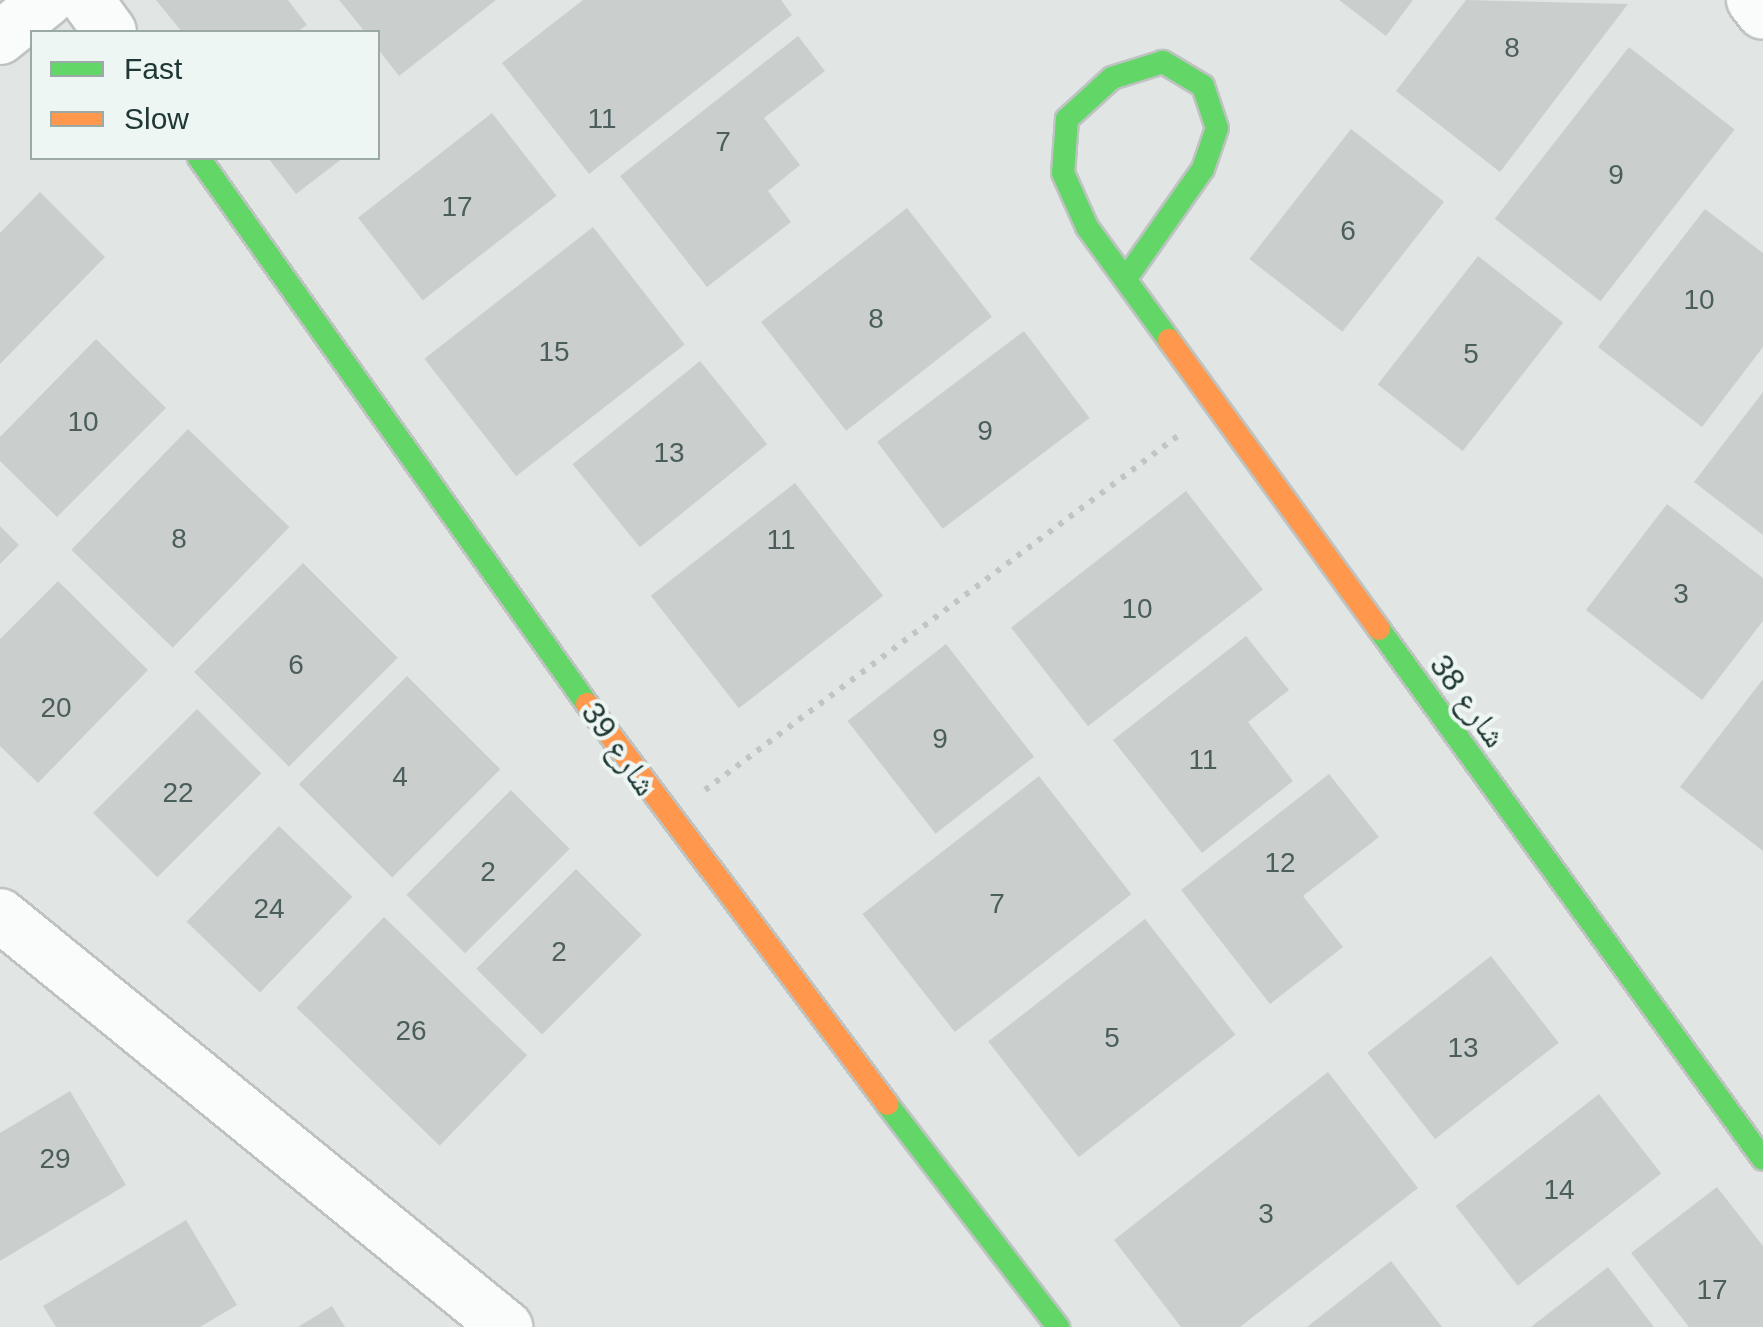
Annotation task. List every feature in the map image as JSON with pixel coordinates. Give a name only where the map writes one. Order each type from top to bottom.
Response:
[{"type":"street","points":[[0,38],[48,0]]},
{"type":"street","points":[[87,0],[109,30]]},
{"type":"street","points":[[1753,0],[1763,13]]},
{"type":"street","name":"شارع 38","points":[[1127,277],[1203,170],[1217,128],[1203,86],[1162,62],[1112,78],[1067,119],[1064,174],[1087,227],[1127,277],[1214,408],[1763,1159]]},
{"type":"street","name":"شارع 39","points":[[200,160],[668,818],[1058,1327]]},
{"type":"street","points":[[0,915],[506,1327]]},
{"type":"path","points":[[668,818],[1214,408]]},
{"type":"building","points":[[156,0],[288,0],[307,25],[300,30],[180,30]]},
{"type":"building","points":[[339,0],[496,0],[399,76],[380,52],[380,30],[363,30]]},
{"type":"building","points":[[583,0],[781,0],[792,15],[589,174],[502,63]]},
{"type":"building","points":[[1339,0],[1413,0],[1386,36]]},
{"type":"building","points":[[1466,0],[1628,4],[1500,172],[1396,91]]},
{"type":"building","points":[[798,36],[825,71],[764,118],[800,165],[768,191],[791,222],[707,287],[620,176]]},
{"type":"building","points":[[1629,47],[1735,129],[1600,301],[1495,219]]},
{"type":"building","points":[[492,113],[557,196],[423,300],[358,218]]},
{"type":"building","points":[[1351,129],[1444,202],[1342,332],[1249,259]]},
{"type":"building","points":[[270,160],[340,160],[296,194]]},
{"type":"building","points":[[40,192],[105,257],[0,364],[0,233]]},
{"type":"building","points":[[907,208],[992,317],[846,431],[761,322]]},
{"type":"building","points":[[1705,209],[1763,253],[1763,347],[1702,427],[1598,347]]},
{"type":"building","points":[[593,227],[685,344],[516,476],[424,359]]},
{"type":"building","points":[[1478,256],[1563,322],[1463,451],[1378,384]]},
{"type":"building","points":[[1024,331],[1090,418],[943,529],[877,442]]},
{"type":"building","points":[[96,339],[166,408],[57,517],[0,461],[0,437]]},
{"type":"building","points":[[700,361],[767,444],[640,547],[573,464]]},
{"type":"building","points":[[1763,392],[1763,535],[1694,482]]},
{"type":"building","points":[[188,429],[289,527],[173,648],[71,550]]},
{"type":"building","points":[[795,483],[883,596],[739,708],[651,596]]},
{"type":"building","points":[[1186,491],[1263,590],[1088,726],[1011,628]]},
{"type":"building","points":[[1667,504],[1763,578],[1763,621],[1702,700],[1586,610]]},
{"type":"building","points":[[0,526],[19,545],[0,564]]},
{"type":"building","points":[[303,563],[398,658],[289,767],[194,672]]},
{"type":"building","points":[[58,581],[148,670],[38,783],[0,746],[0,639]]},
{"type":"building","points":[[1246,636],[1289,690],[1248,722],[1293,781],[1202,853],[1113,740]]},
{"type":"building","points":[[946,644],[1034,757],[936,834],[847,721]]},
{"type":"building","points":[[407,676],[500,769],[392,878],[299,784]]},
{"type":"building","points":[[1763,679],[1763,851],[1680,787]]},
{"type":"building","points":[[197,709],[261,773],[157,877],[93,813]]},
{"type":"building","points":[[1329,774],[1379,837],[1303,896],[1343,947],[1270,1004],[1181,890]]},
{"type":"building","points":[[1039,776],[1131,894],[955,1032],[862,914]]},
{"type":"building","points":[[511,790],[570,849],[465,953],[406,895]]},
{"type":"building","points":[[279,826],[352,897],[260,993],[187,922]]},
{"type":"building","points":[[576,869],[642,935],[542,1034],[476,969]]},
{"type":"building","points":[[384,917],[527,1055],[440,1146],[296,1008]]},
{"type":"building","points":[[1145,919],[1236,1035],[1079,1157],[988,1042]]},
{"type":"building","points":[[1491,956],[1559,1043],[1435,1139],[1367,1053]]},
{"type":"building","points":[[1328,1072],[1418,1188],[1240,1327],[1181,1327],[1114,1240]]},
{"type":"building","points":[[70,1091],[126,1185],[0,1261],[0,1133]]},
{"type":"building","points":[[1599,1094],[1661,1174],[1518,1286],[1456,1206]]},
{"type":"building","points":[[1717,1187],[1763,1246],[1763,1327],[1689,1327],[1631,1253]]},
{"type":"building","points":[[186,1220],[237,1305],[200,1327],[56,1327],[43,1306]]},
{"type":"building","points":[[1391,1261],[1442,1327],[1307,1327]]},
{"type":"building","points":[[1608,1267],[1654,1327],[1531,1327]]},
{"type":"building","points":[[332,1306],[345,1327],[298,1327]]},
{"type":"traffic: fast","points":[[1127,277],[1203,169],[1217,128],[1203,86],[1163,62],[1112,78],[1067,119],[1063,173],[1087,227],[1169,340]]},
{"type":"traffic: fast","points":[[200,160],[587,704]]},
{"type":"traffic: fast","points":[[1379,629],[1763,1159]]},
{"type":"traffic: fast","points":[[887,1104],[1058,1327]]},
{"type":"traffic: slow","points":[[1169,340],[1379,629]]},
{"type":"traffic: slow","points":[[587,704],[887,1104]]}]
